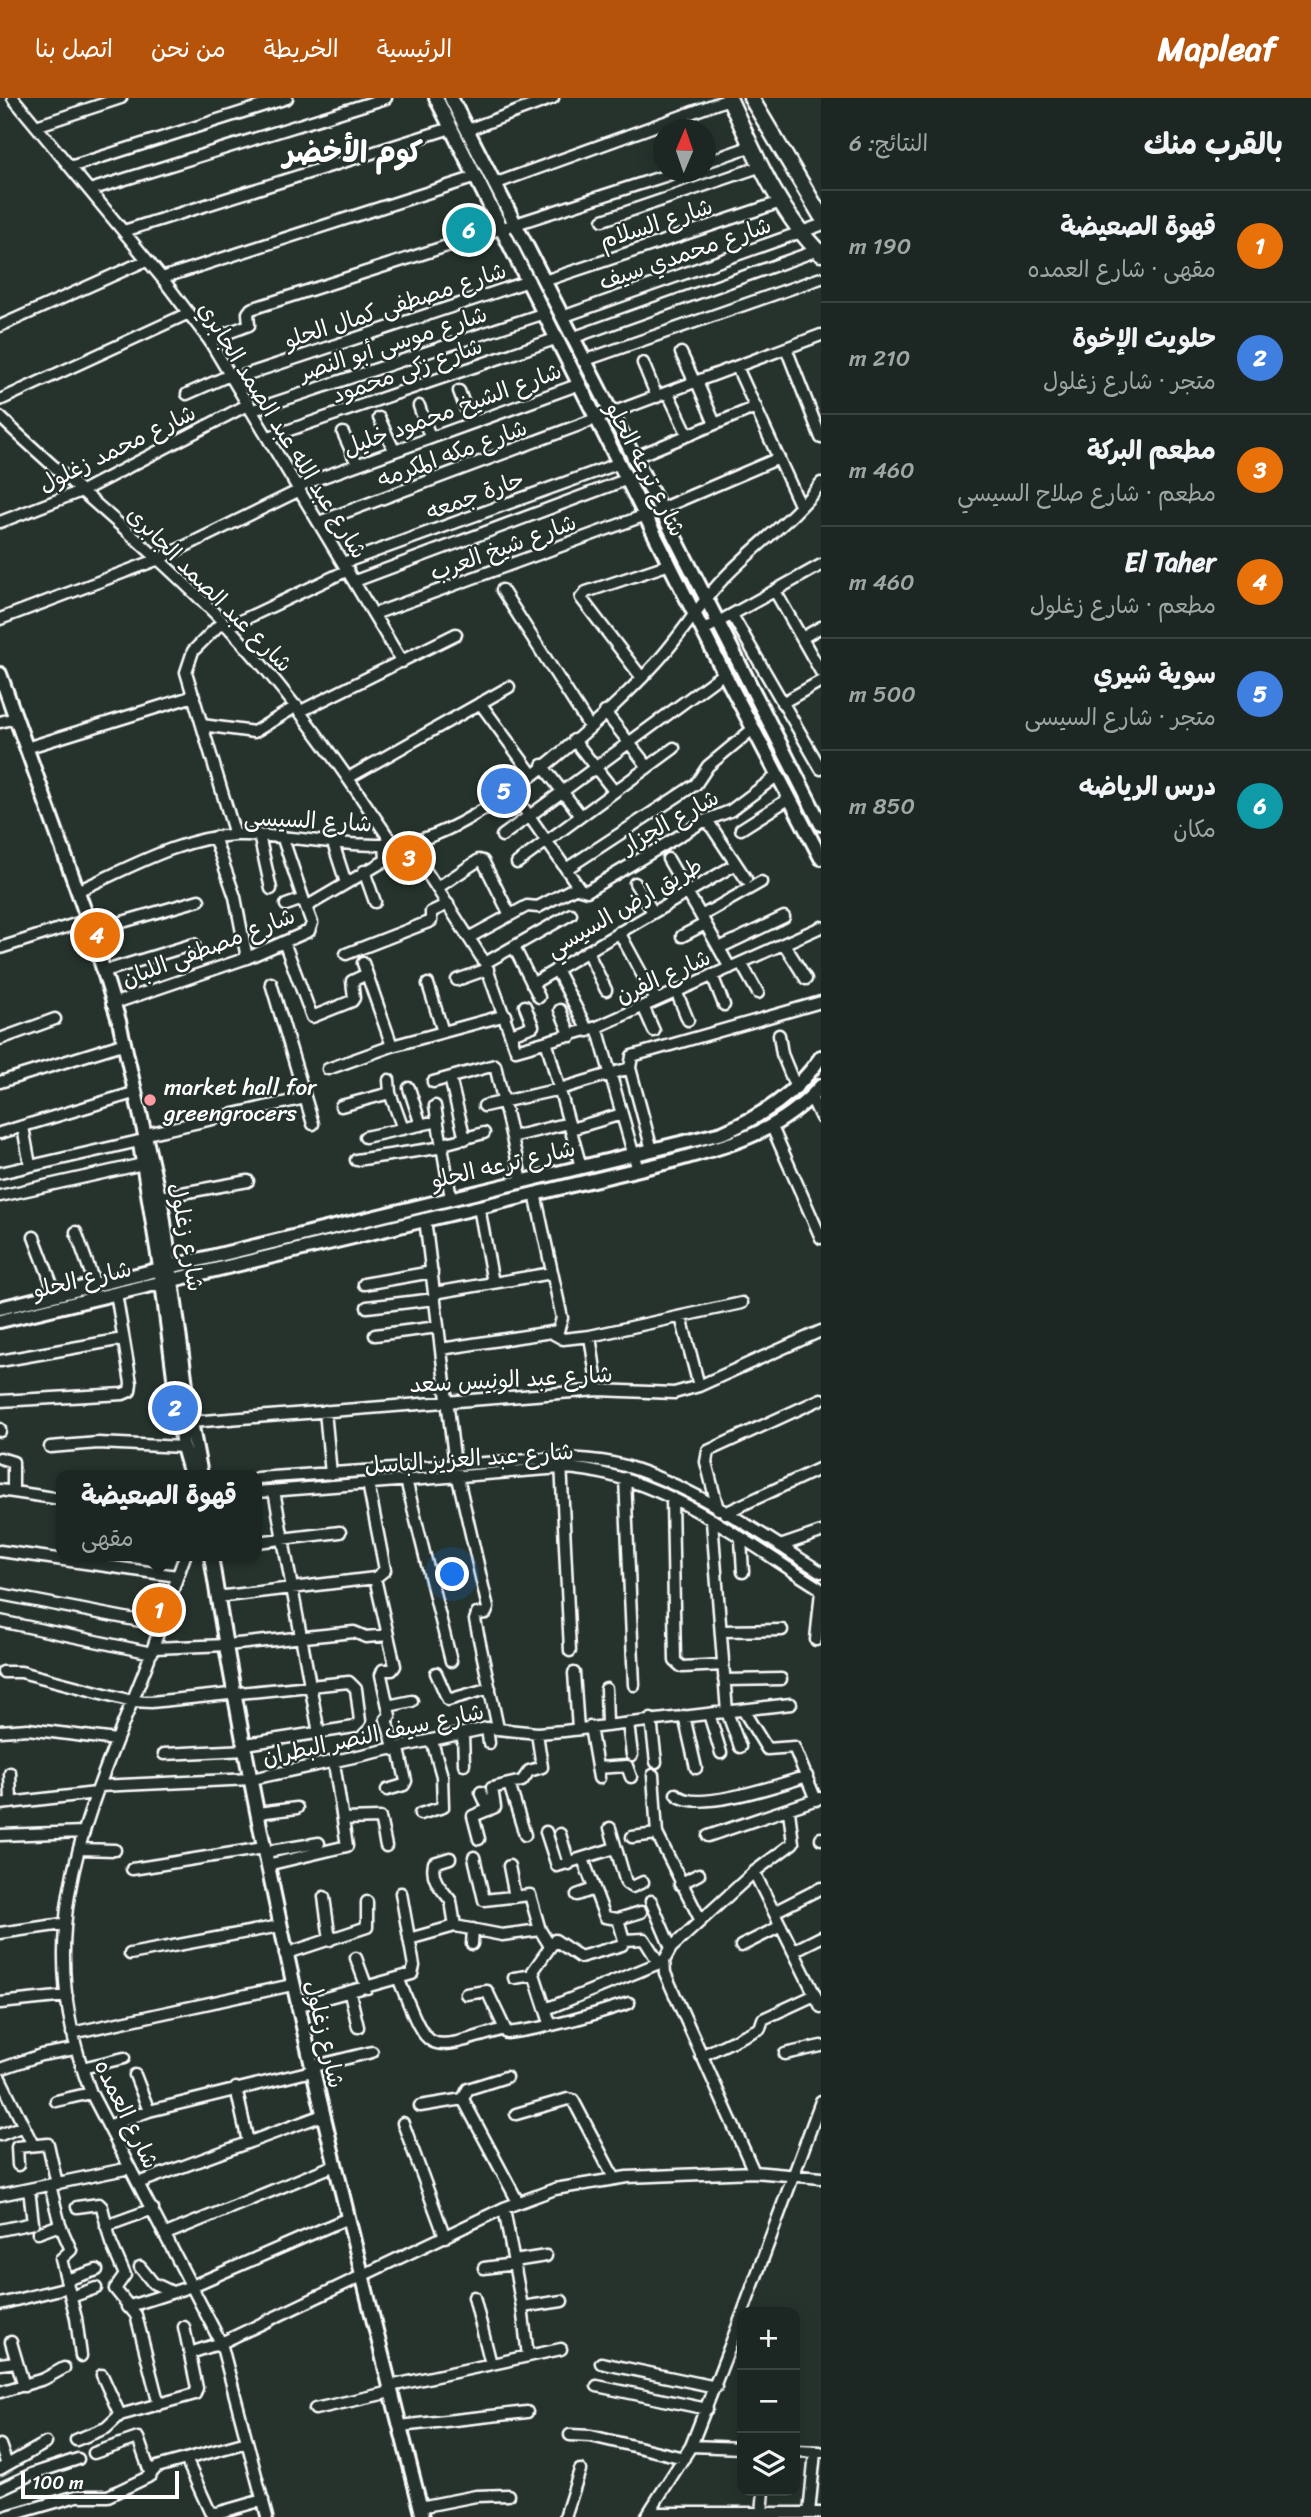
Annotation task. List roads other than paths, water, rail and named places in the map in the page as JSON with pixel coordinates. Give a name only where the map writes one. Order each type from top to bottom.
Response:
[{"type":"main road","points":[[729,98],[781,202],[801,233],[820,251]]},
{"type":"main road","points":[[751,98],[821,216]]},
{"type":"street","name":"شارع عبد الله عبد الصمد الجابري","points":[[13,98],[124,231],[209,340],[402,662]]},
{"type":"street","points":[[36,126],[121,98]]},
{"type":"street","points":[[242,98],[247,111]]},
{"type":"street","points":[[70,167],[287,98]]},
{"type":"street","points":[[90,190],[386,98]]},
{"type":"street","name":"شارع ترعه الحلو","points":[[436,98],[476,177],[544,281],[820,822]]},
{"type":"street","name":"شارع ترعه الحلو","points":[[451,98],[494,184],[529,281],[724,673],[821,858]]},
{"type":"street","points":[[467,130],[553,98]]},
{"type":"street","points":[[494,184],[729,98]]},
{"type":"street","points":[[124,231],[451,128]]},
{"type":"street","points":[[716,158],[752,146]]},
{"type":"street","points":[[603,220],[762,166]]},
{"type":"street","points":[[162,278],[476,177]]},
{"type":"street","points":[[209,340],[249,325],[251,309],[653,180]]},
{"type":"street","name":"شارع السلام","points":[[544,281],[781,202]]},
{"type":"street","name":"شارع محمدي سيف","points":[[562,317],[821,225]]},
{"type":"street","points":[[572,338],[820,251]]},
{"type":"street","points":[[0,326],[147,260]]},
{"type":"street","points":[[583,360],[821,278]]},
{"type":"street","name":"شارع مصطفى كمال الحلو","points":[[187,394],[529,281]]},
{"type":"street","points":[[0,400],[189,313]]},
{"type":"street","name":"شارع موسى أبو النصر","points":[[251,407],[545,313]]},
{"type":"street","name":"شارع مكه المكرمه","points":[[319,522],[821,335]]},
{"type":"street","name":"شارع زكى محمود","points":[[269,437],[558,338]]},
{"type":"street","points":[[786,348],[821,438]]},
{"type":"street","points":[[681,354],[715,424]]},
{"type":"street","points":[[643,363],[657,397]]},
{"type":"street","points":[[737,367],[800,505]]},
{"type":"street","name":"شارع الشيخ محمود خليل","points":[[0,619],[159,559],[299,488],[357,464],[580,384]]},
{"type":"street","points":[[459,391],[471,423]]},
{"type":"street","points":[[668,393],[688,435]]},
{"type":"street","points":[[419,406],[430,437]]},
{"type":"street","name":"شارع محمد زغلول","points":[[0,522],[84,490],[251,407]]},
{"type":"street","points":[[634,458],[756,407]]},
{"type":"street","name":"شارع عبد الصمد الجابرى","points":[[0,417],[159,559],[225,625],[299,708],[348,778],[389,844]]},
{"type":"street","points":[[379,418],[394,450]]},
{"type":"street","points":[[343,433],[357,464]]},
{"type":"street","points":[[660,509],[779,458]]},
{"type":"street","name":"حارة جمعه","points":[[225,625],[346,566],[620,463]]},
{"type":"street","points":[[355,581],[628,480]]},
{"type":"street","name":"شارع السيسى","points":[[77,891],[171,850],[214,837],[259,835],[389,844],[408,842],[453,829],[532,774],[642,678],[705,600],[821,484]]},
{"type":"street","name":"شارع شيخ العرب","points":[[374,614],[646,515]]},
{"type":"street","points":[[642,678],[581,597],[586,592],[670,564]]},
{"type":"street","points":[[704,631],[821,565]]},
{"type":"street","points":[[502,590],[589,726]]},
{"type":"street","points":[[775,591],[821,672]]},
{"type":"street","points":[[732,615],[821,769]]},
{"type":"street","points":[[225,625],[188,659],[186,672],[235,835]]},
{"type":"street","points":[[802,638],[821,627]]},
{"type":"street","points":[[202,725],[254,732],[456,634]]},
{"type":"street","points":[[502,836],[597,769],[724,673]]},
{"type":"street","name":"شارع زغلول","points":[[0,674],[77,891],[119,1021],[143,1138],[144,1164],[166,1266]]},
{"type":"street","points":[[782,702],[821,681]]},
{"type":"street","points":[[348,778],[509,687]]},
{"type":"street","points":[[26,748],[194,696]]},
{"type":"street","points":[[480,703],[532,774]]},
{"type":"street","points":[[605,712],[648,767]]},
{"type":"street","points":[[0,722],[15,718]]},
{"type":"street","points":[[566,869],[696,784],[708,765],[754,729]]},
{"type":"street","points":[[574,740],[614,791]]},
{"type":"street","points":[[517,863],[674,748]]},
{"type":"street","points":[[542,765],[581,816]]},
{"type":"street","name":"شارع الجزار","points":[[578,886],[587,891],[707,820],[730,811],[778,775]]},
{"type":"street","points":[[470,937],[528,905],[539,906],[578,886],[511,790]]},
{"type":"street","points":[[741,830],[790,798]]},
{"type":"street","points":[[707,820],[746,879]]},
{"type":"street","points":[[804,826],[820,822]]},
{"type":"street","points":[[259,835],[271,889]]},
{"type":"street","points":[[282,836],[305,903],[286,905]]},
{"type":"street","points":[[214,837],[234,897],[247,958]]},
{"type":"street","points":[[332,840],[346,883]]},
{"type":"street","points":[[408,842],[487,966],[511,1034],[533,1026],[525,1006]]},
{"type":"street","name":"شارع مصطفى اللبان","points":[[113,1007],[247,958],[311,929],[305,903],[386,860],[389,844]]},
{"type":"street","points":[[668,859],[730,968]]},
{"type":"street","points":[[438,888],[483,861],[510,915]]},
{"type":"street","name":"طريق ارض السيسي","points":[[532,984],[736,864]]},
{"type":"street","points":[[365,872],[374,902]]},
{"type":"street","points":[[682,936],[761,882]]},
{"type":"street","points":[[635,883],[653,912]]},
{"type":"street","points":[[0,948],[199,900]]},
{"type":"street","points":[[346,954],[431,921],[431,912],[449,904]]},
{"type":"street","points":[[457,980],[487,966],[571,914]]},
{"type":"street","points":[[719,948],[784,917]]},
{"type":"street","name":"شارع الفرن","points":[[511,1034],[516,1051],[592,1029],[821,927]]},
{"type":"street","points":[[619,932],[656,1000]]},
{"type":"street","points":[[284,942],[311,1016],[352,1001],[354,995],[350,983],[367,974]]},
{"type":"street","points":[[102,972],[194,944]]},
{"type":"street","points":[[784,944],[806,979]]},
{"type":"street","points":[[514,947],[539,996]]},
{"type":"street","points":[[587,951],[606,990]]},
{"type":"street","points":[[363,963],[392,1046]]},
{"type":"street","points":[[741,963],[758,993]]},
{"type":"street","points":[[556,970],[592,1029],[611,1074],[638,1170]]},
{"type":"street","points":[[712,975],[724,1005]]},
{"type":"street","points":[[271,983],[313,1124]]},
{"type":"street","points":[[428,984],[443,1032]]},
{"type":"street","points":[[676,991],[688,1020]]},
{"type":"street","points":[[484,1106],[611,1074],[630,1064],[636,1053],[821,1002]]},
{"type":"street","points":[[643,1006],[654,1031]]},
{"type":"street","name":"شارع زغلول","points":[[113,1007],[130,1094],[160,1197],[168,1280],[200,1470]]},
{"type":"street","points":[[560,1010],[571,1036]]},
{"type":"street","points":[[328,1069],[392,1046],[506,1015]]},
{"type":"street","points":[[0,1039],[55,1019]]},
{"type":"street","points":[[779,1035],[782,1054],[796,1088]]},
{"type":"street","points":[[547,1044],[581,1167]]},
{"type":"street","points":[[0,1082],[119,1045]]},
{"type":"street","name":"شارع ترعه الحلو","points":[[166,1266],[722,1133],[771,1108],[796,1088],[821,1057]]},
{"type":"street","points":[[630,1064],[652,1150]]},
{"type":"street","points":[[433,1082],[495,1066],[522,1181]]},
{"type":"street","points":[[450,1077],[464,1139]]},
{"type":"street","points":[[389,1080],[390,1094],[403,1129]]},
{"type":"street","name":"شارع ترعه الحلو","points":[[168,1280],[638,1170],[738,1142],[772,1128],[821,1086]]},
{"type":"street","points":[[410,1088],[421,1125]]},
{"type":"street","points":[[0,1133],[130,1094]]},
{"type":"street","points":[[341,1106],[390,1094]]},
{"type":"street","points":[[811,1097],[821,1118]]},
{"type":"street","points":[[0,1172],[305,1098]]},
{"type":"street","points":[[435,1106],[451,1198]]},
{"type":"street","points":[[512,1137],[622,1114]]},
{"type":"street","points":[[365,1137],[438,1121]]},
{"type":"street","points":[[23,1127],[30,1165]]},
{"type":"street","points":[[772,1128],[821,1238]]},
{"type":"street","points":[[356,1160],[443,1146],[484,1133]]},
{"type":"street","points":[[0,1196],[144,1164]]},
{"type":"street","points":[[160,1197],[248,1181]]},
{"type":"street","points":[[441,1349],[558,1331],[562,1318],[535,1193]]},
{"type":"street","points":[[479,1207],[493,1283]]},
{"type":"street","points":[[425,1219],[455,1465],[488,1608],[486,1614],[477,1614],[475,1618],[490,1688],[493,1728],[488,1742]]},
{"type":"street","points":[[76,1232],[95,1285]]},
{"type":"street","points":[[34,1237],[56,1295]]},
{"type":"street","name":"شارع الحلو","points":[[0,1321],[81,1295],[95,1285],[166,1266]]},
{"type":"street","points":[[364,1284],[432,1272]]},
{"type":"street","points":[[367,1307],[552,1273]]},
{"type":"street","name":"شارع زغلول","points":[[168,1280],[183,1447],[190,1470]]},
{"type":"street","name":"شارع الحلو","points":[[0,1308],[56,1295],[116,1293],[168,1280]]},
{"type":"street","points":[[0,1401],[123,1394],[130,1391],[131,1383],[116,1293]]},
{"type":"street","points":[[552,1333],[563,1339],[590,1336],[742,1303]]},
{"type":"street","points":[[681,1317],[699,1386]]},
{"type":"street","points":[[375,1335],[438,1327]]},
{"type":"street","name":"شارع عبد الونيس سعد","points":[[191,1422],[598,1391],[674,1393],[699,1386],[821,1331]]},
{"type":"street","points":[[590,1336],[598,1391]]},
{"type":"street","points":[[0,1361],[124,1339]]},
{"type":"street","points":[[821,1399],[708,1451],[706,1462],[722,1511],[821,1468]]},
{"type":"street","points":[[325,1411],[331,1474]]},
{"type":"street","points":[[50,1447],[98,1443],[183,1447]]},
{"type":"street","points":[[0,1458],[13,1462],[13,1491]]},
{"type":"street","points":[[561,1463],[570,1651]]},
{"type":"street","name":"شارع عبد العزيز الباسل","points":[[262,1478],[455,1465],[561,1463],[624,1466],[671,1484],[722,1511],[821,1572]]},
{"type":"street","name":"شارع عبد العزيز الباسل","points":[[262,1492],[458,1476],[561,1463],[625,1478],[671,1499],[712,1521],[821,1590]]},
{"type":"street","points":[[625,1478],[634,1685]]},
{"type":"street","points":[[406,1480],[451,1661]]},
{"type":"street","points":[[218,1597],[375,1578],[386,1570],[368,1483]]},
{"type":"street","points":[[0,1490],[56,1498]]},
{"type":"street","points":[[274,1491],[320,1732]]},
{"type":"street","points":[[671,1499],[675,1661],[682,1667],[723,1665]]},
{"type":"street","points":[[712,1521],[727,1712],[740,1747]]},
{"type":"street","points":[[262,1541],[340,1532]]},
{"type":"street","points":[[780,1546],[821,1532]]},
{"type":"street","points":[[741,1540],[743,1572]]},
{"type":"street","points":[[0,1550],[56,1558]]},
{"type":"street","points":[[75,1561],[177,1576]]},
{"type":"street","name":"شارع العمده","points":[[183,1561],[153,1650],[98,1789],[79,1849],[63,1924],[67,1996],[75,2049],[91,2093],[221,2343],[267,2517]]},
{"type":"street","name":"شارع زغلول","points":[[212,1561],[265,1855],[292,1986],[421,2512]]},
{"type":"street","points":[[375,1578],[395,1666],[382,1673],[390,1716],[386,1718],[406,1781],[404,1785],[387,1790]]},
{"type":"street","points":[[816,1640],[821,1590]]},
{"type":"street","points":[[0,1594],[161,1625]]},
{"type":"street","points":[[0,1621],[153,1650],[354,1632],[366,1637],[388,1635]]},
{"type":"street","points":[[721,1631],[782,1630]]},
{"type":"street","points":[[3,1672],[21,1672],[132,1701],[151,1702],[349,1682],[356,1689],[360,1721],[354,1727],[246,1747],[163,1754]]},
{"type":"street","points":[[436,1673],[448,1700],[490,1688]]},
{"type":"street","points":[[574,1673],[578,1729]]},
{"type":"street","points":[[724,1680],[781,1679]]},
{"type":"street","points":[[606,1689],[607,1725]]},
{"type":"street","points":[[388,1706],[412,1701]]},
{"type":"street","name":"شارع سيف النصر البطران","points":[[5,1804],[98,1789],[252,1779],[493,1728],[537,1733],[791,1704]]},
{"type":"street","points":[[708,1836],[789,1811],[818,1799],[796,1750],[790,1745],[773,1751],[767,1749],[743,1710]]},
{"type":"street","points":[[709,1714],[721,1754]]},
{"type":"street","points":[[684,1716],[696,1769]]},
{"type":"street","points":[[651,1720],[656,1762]]},
{"type":"street","points":[[628,1723],[632,1755]]},
{"type":"street","points":[[590,1727],[598,1773],[625,1765],[629,1767],[631,1777]]},
{"type":"street","points":[[0,1731],[28,1728],[116,1740]]},
{"type":"street","points":[[479,1839],[473,1816],[495,1806],[492,1788],[523,1782],[529,1771],[542,1767],[537,1733]]},
{"type":"street","points":[[463,1734],[464,1764]]},
{"type":"street","points":[[420,1814],[443,1807],[442,1776],[432,1741]]},
{"type":"street","points":[[132,1869],[347,1846],[334,1763]]},
{"type":"street","points":[[5,1804],[10,1773]]},
{"type":"street","points":[[653,1775],[657,1834],[701,1921]]},
{"type":"street","points":[[676,1794],[692,1802],[764,1791],[807,1776]]},
{"type":"street","points":[[509,1784],[525,1835]]},
{"type":"street","points":[[481,1792],[489,1810]]},
{"type":"street","points":[[258,1813],[297,1808]]},
{"type":"street","points":[[546,2009],[665,1956],[754,1872],[793,1843],[789,1811]]},
{"type":"street","points":[[344,1819],[380,1818],[386,1846]]},
{"type":"street","points":[[610,1828],[629,1886],[643,1882]]},
{"type":"street","points":[[0,1835],[84,1832]]},
{"type":"street","points":[[546,1832],[556,1864],[569,1864],[615,1848]]},
{"type":"street","points":[[560,1833],[569,1864]]},
{"type":"street","points":[[632,1837],[657,1834]]},
{"type":"street","points":[[265,1855],[319,1843]]},
{"type":"street","points":[[79,1849],[115,1850]]},
{"type":"street","points":[[474,1857],[484,1900],[530,1895],[540,1930],[550,1946]]},
{"type":"street","points":[[450,1858],[434,1863],[435,1877],[439,1890],[452,1901],[455,1926]]},
{"type":"street","points":[[583,1859],[606,1917],[618,1919],[641,1912]]},
{"type":"street","points":[[509,1866],[515,1897]]},
{"type":"street","points":[[754,1872],[821,2007]]},
{"type":"street","points":[[680,1884],[699,1874]]},
{"type":"street","points":[[422,1880],[435,1877]]},
{"type":"street","points":[[774,1912],[821,1888]]},
{"type":"street","points":[[578,1895],[594,1889]]},
{"type":"street","points":[[297,2006],[409,1977],[414,1970],[401,1893]]},
{"type":"street","points":[[324,1897],[330,1940]]},
{"type":"street","points":[[651,1900],[665,1956],[665,1973],[754,2172]]},
{"type":"street","points":[[285,1954],[367,1927],[367,1902]]},
{"type":"street","points":[[550,2023],[534,1975],[534,1967],[558,1940],[580,1956],[622,1945],[624,1940],[618,1919]]},
{"type":"street","points":[[0,1933],[63,1924]]},
{"type":"street","points":[[130,1954],[280,1926]]},
{"type":"street","points":[[409,1939],[455,1926],[502,1935],[540,1930]]},
{"type":"street","points":[[741,1945],[781,1926]]},
{"type":"street","points":[[472,1929],[472,1944]]},
{"type":"street","points":[[793,1951],[821,1937]]},
{"type":"street","points":[[624,1940],[644,1939],[665,1956]]},
{"type":"street","points":[[356,1958],[367,1989]]},
{"type":"street","points":[[514,1978],[534,1975]]},
{"type":"street","points":[[399,1980],[420,2033],[429,2041],[441,2045],[453,2044],[504,2029]]},
{"type":"street","points":[[72,2033],[292,1986]]},
{"type":"street","points":[[467,1994],[487,1991],[504,2029],[510,2033],[550,2023],[568,2023],[629,2003]]},
{"type":"street","points":[[350,1993],[358,2027]]},
{"type":"street","points":[[701,2056],[761,2028],[762,2019],[815,1995]]},
{"type":"street","points":[[0,2003],[67,1996]]},
{"type":"street","points":[[527,2015],[531,2028]]},
{"type":"street","points":[[785,2054],[821,2046]]},
{"type":"street","points":[[0,2069],[41,2055],[75,2049]]},
{"type":"street","points":[[108,2126],[149,2111],[372,2052]]},
{"type":"street","points":[[82,2068],[124,2058]]},
{"type":"street","points":[[135,2075],[149,2111]]},
{"type":"street","points":[[463,2099],[468,2089],[506,2077]]},
{"type":"street","points":[[0,2078],[33,2145]]},
{"type":"street","points":[[236,2088],[248,2142]]},
{"type":"street","points":[[56,2101],[91,2093]]},
{"type":"street","points":[[420,2106],[463,2099]]},
{"type":"street","points":[[463,2099],[518,2202]]},
{"type":"street","points":[[516,2114],[568,2099],[573,2100],[614,2178]]},
{"type":"street","points":[[746,2307],[821,2101]]},
{"type":"street","points":[[138,2183],[323,2116]]},
{"type":"street","points":[[403,2123],[445,2237]]},
{"type":"street","points":[[0,2135],[23,2126]]},
{"type":"street","points":[[19,2165],[16,2147],[50,2146],[60,2225],[71,2250],[61,2259],[81,2356]]},
{"type":"street","points":[[166,2234],[335,2165]]},
{"type":"street","points":[[0,2195],[131,2168]]},
{"type":"street","points":[[190,2353],[221,2343],[504,2208],[578,2183],[614,2178],[754,2172],[821,2178]]},
{"type":"street","points":[[0,2231],[33,2224],[29,2189]]},
{"type":"street","points":[[77,2207],[101,2205],[123,2272]]},
{"type":"street","points":[[504,2208],[528,2356]]},
{"type":"street","points":[[106,2226],[152,2209]]},
{"type":"street","points":[[127,2307],[192,2286],[348,2218]]},
{"type":"street","points":[[38,2233],[60,2225]]},
{"type":"street","points":[[484,2268],[546,2256]]},
{"type":"street","points":[[159,2405],[140,2327],[134,2312],[127,2307],[114,2288],[123,2272],[142,2266],[153,2283],[172,2292]]},
{"type":"street","points":[[68,2288],[97,2270]]},
{"type":"street","points":[[0,2304],[68,2288],[96,2288]]},
{"type":"street","points":[[474,2297],[491,2364]]},
{"type":"street","points":[[522,2307],[562,2301]]},
{"type":"street","points":[[76,2440],[106,2428],[120,2415],[191,2396],[197,2388],[184,2327]]},
{"type":"street","points":[[648,2515],[691,2446],[737,2330]]},
{"type":"street","points":[[11,2342],[24,2386]]},
{"type":"street","points":[[315,2409],[561,2349]]},
{"type":"street","points":[[0,2364],[16,2362]]},
{"type":"street","points":[[601,2363],[716,2387]]},
{"type":"street","points":[[0,2392],[24,2386],[64,2368]]},
{"type":"street","points":[[102,2375],[120,2415]]},
{"type":"street","points":[[597,2386],[707,2409]]},
{"type":"street","points":[[400,2426],[527,2412]]},
{"type":"street","points":[[570,2435],[591,2436],[684,2458]]},
{"type":"street","points":[[94,2452],[138,2438],[151,2475]]},
{"type":"street","points":[[2,2516],[77,2496],[108,2496],[151,2475],[158,2467],[247,2442]]},
{"type":"street","points":[[0,2445],[4,2467],[46,2443]]},
{"type":"street","points":[[691,2446],[737,2448]]},
{"type":"street","points":[[800,2451],[818,2452],[805,2514]]},
{"type":"street","points":[[0,2489],[32,2474],[78,2459]]},
{"type":"street","points":[[186,2459],[208,2509],[217,2513],[262,2500]]},
{"type":"street","points":[[565,2517],[580,2470]]},
{"type":"street","points":[[421,2512],[476,2496],[508,2495]]},
{"type":"street","points":[[759,2514],[763,2496]]},
{"type":"street","points":[[648,2515],[821,2513]]},
{"type":"place","name":"درس الرياضه","points":[[469,230]]},
{"type":"place","name":"سوية شيري","points":[[504,791]]},
{"type":"place","name":"مطعم البركة","points":[[409,858]]},
{"type":"place","name":"El Taher","points":[[97,935]]},
{"type":"place","name":"market hall for greengrocers","points":[[150,1100]]},
{"type":"place","name":"حلويت الإخوة","points":[[175,1408]]},
{"type":"place","name":"قهوة الصعيضة","points":[[159,1610]]},
{"type":"district","name":"كوم الأخضر","points":[[353,152]]}]
